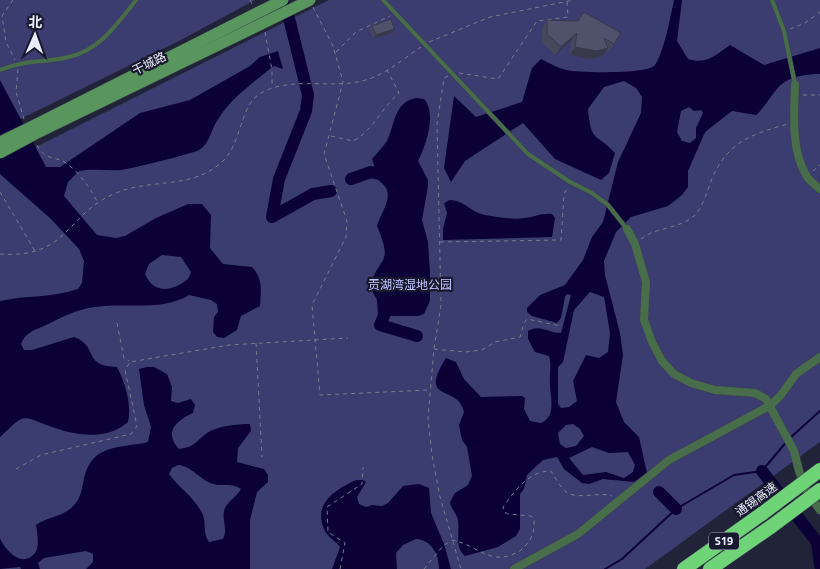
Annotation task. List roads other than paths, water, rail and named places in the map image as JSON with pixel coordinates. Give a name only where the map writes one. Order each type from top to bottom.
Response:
[{"type":"highway","name":"通锡高速","points":[[684,569],[820,470]]},
{"type":"highway","name":"S19","points":[[710,569],[820,490]]},
{"type":"street","name":"干城路","points":[[252,22],[283,0]]},
{"type":"street","name":"干城路","points":[[0,153],[37,129],[252,22],[311,3]]},
{"type":"street","points":[[795,85],[794,123],[800,163],[807,177],[820,189]]},
{"type":"street","name":"干城路","points":[[0,142],[37,129]]},
{"type":"street","points":[[627,229],[635,244],[646,282],[644,320],[652,342],[662,361],[674,374],[691,383],[714,390],[755,393],[766,399],[794,451],[799,472],[807,492],[820,510]]},
{"type":"street","points":[[514,569],[578,534],[669,460],[770,405],[796,374],[820,357]]},
{"type":"lane","points":[[0,70],[17,63],[69,57],[90,48],[107,36],[136,0]]},
{"type":"lane","points":[[383,0],[488,108],[528,154],[570,182],[592,193],[617,215],[627,229]]},
{"type":"lane","points":[[772,0],[784,31],[795,85]]},
{"type":"waterway","points":[[282,2],[290,22],[308,95],[306,111],[279,179],[272,217],[313,194],[331,191]]},
{"type":"waterway","points":[[351,179],[371,172],[391,177]]},
{"type":"waterway","points":[[390,302],[380,325],[417,336]]},
{"type":"waterway","points":[[790,438],[820,411]]},
{"type":"waterway","points":[[605,569],[622,559],[676,509],[734,475],[762,471],[787,441]]},
{"type":"waterway","points":[[762,471],[817,542],[820,565]]},
{"type":"waterway","points":[[659,492],[676,509]]},
{"type":"park label","name":"贡湖湾湿地公园","points":[[410,284]]}]
